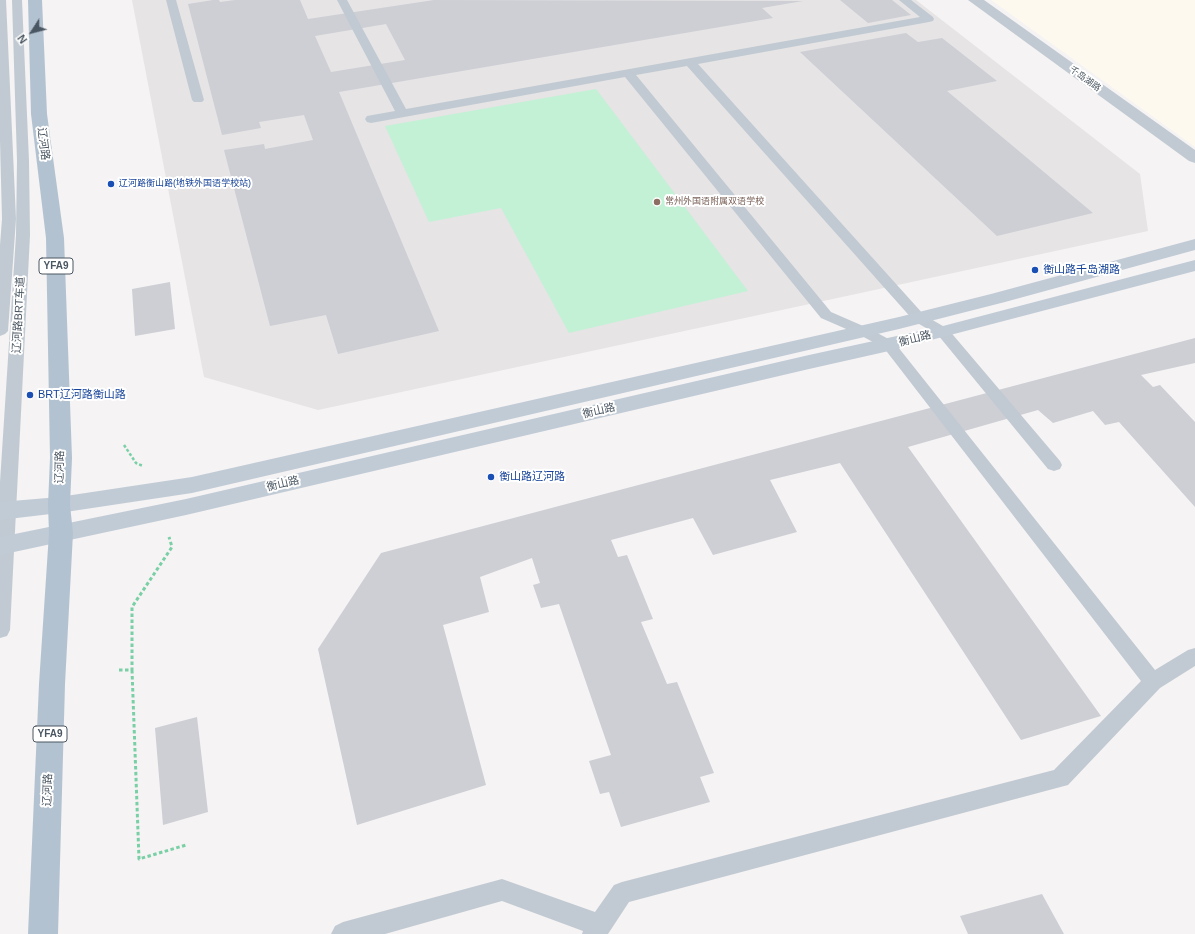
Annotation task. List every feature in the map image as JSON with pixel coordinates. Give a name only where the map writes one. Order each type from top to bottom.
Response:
[{"type":"main road","name":"辽河路","points":[[34,0],[39,114],[56,238],[61,458],[59,505],[61,533],[52,684],[43,934]]},
{"type":"street","name":"千岛湖路","points":[[975,0],[1195,158]]},
{"type":"street","name":"衡山路","points":[[3,511],[59,505],[192,485],[799,345],[865,332],[1195,244]]},
{"type":"street","name":"衡山路","points":[[2,545],[186,507],[889,345],[1195,265]]},
{"type":"lane","name":"辽河路BRT车道","points":[[0,331],[9,219],[1,0]]},
{"type":"lane","name":"辽河路BRT车道","points":[[0,630],[3,511],[23,235],[23,140],[17,0]]},
{"type":"lane","points":[[171,0],[198,100]]},
{"type":"lane","points":[[342,0],[402,113]]},
{"type":"lane","points":[[371,119],[929,19],[904,0]]},
{"type":"lane","points":[[690,62],[920,318],[943,332],[1054,465]]},
{"type":"lane","points":[[628,73],[826,315],[865,332],[889,345],[1153,682]]},
{"type":"lane","points":[[343,934],[502,890],[597,930],[622,894],[1060,778],[1153,682],[1195,656]]},
{"type":"path","points":[[124,446],[136,463],[150,470]]},
{"type":"path","points":[[168,532],[172,547],[132,608],[132,670],[139,859],[186,845]]},
{"type":"path","points":[[119,670],[132,670]]},
{"type":"shaded area","name":"常州外国语附属双语学校","points":[[132,0],[916,0],[1140,174],[1148,231],[318,410],[204,377]]},
{"type":"shaded area","points":[[991,0],[1195,0],[1195,147]]},
{"type":"green space","points":[[596,89],[748,291],[569,333],[501,208],[429,222],[385,126]]},
{"type":"building","points":[[213,0],[219,0],[220,2],[235,0],[300,0],[308,19],[434,0],[803,1],[762,8],[773,18],[339,92],[439,331],[338,354],[326,315],[270,326],[224,150],[264,144],[265,149],[313,140],[304,115],[259,122],[261,128],[222,135],[188,4]],"holes":[[[386,24],[405,60],[331,72],[315,36]]]},
{"type":"building","points":[[840,0],[892,0],[911,15],[868,23]]},
{"type":"building","points":[[906,33],[918,42],[942,38],[997,81],[947,91],[1093,213],[997,236],[800,52]]},
{"type":"building","points":[[170,282],[175,329],[135,336],[132,289]]},
{"type":"building","points":[[1195,338],[1195,363],[1141,375],[1153,387],[1160,385],[1195,422],[1195,507],[1119,422],[1105,425],[1093,411],[1053,423],[1038,410],[908,447],[1101,716],[1021,740],[840,463],[770,480],[797,532],[713,555],[693,518],[611,540],[618,557],[627,555],[653,619],[641,622],[667,684],[677,682],[714,773],[700,777],[710,802],[621,827],[609,792],[600,794],[589,761],[611,755],[559,604],[541,608],[533,585],[540,583],[532,558],[480,577],[489,612],[443,625],[486,785],[357,825],[318,649],[381,553]]},
{"type":"building","points":[[197,717],[208,812],[163,825],[155,728]]},
{"type":"building","points":[[1042,894],[1064,934],[968,934],[960,916]]},
{"type":"place","name":"辽河路衡山路(地铁外国语学校站)","points":[[111,184]]},
{"type":"place","name":"常州外国语附属双语学校","points":[[657,202]]},
{"type":"place","name":"衡山路千岛湖路","points":[[1035,270]]},
{"type":"place","name":"BRT辽河路衡山路","points":[[30,395]]},
{"type":"place","name":"衡山路辽河路","points":[[491,477]]}]
